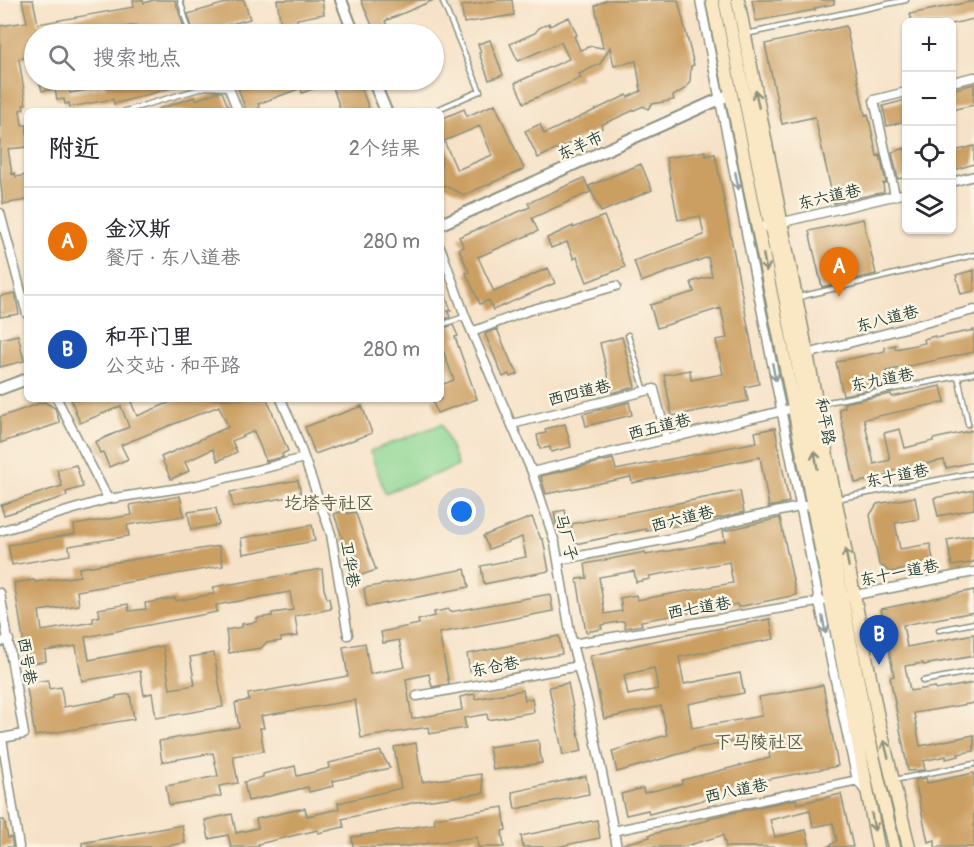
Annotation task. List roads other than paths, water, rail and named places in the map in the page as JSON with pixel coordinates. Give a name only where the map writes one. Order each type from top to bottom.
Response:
[{"type":"main road","name":"和平路","points":[[712,0],[726,97],[800,407],[836,599],[861,779],[869,796],[878,847]]},
{"type":"main road","name":"和平路","points":[[725,0],[776,224],[800,407]]},
{"type":"main road","points":[[738,0],[776,224],[807,354],[800,407],[836,599],[879,723],[909,847]]},
{"type":"main road","name":"和平路","points":[[836,599],[894,847]]},
{"type":"street","points":[[341,0],[350,24]]},
{"type":"street","points":[[700,0],[726,97],[800,407]]},
{"type":"street","points":[[956,81],[974,77]]},
{"type":"street","points":[[230,90],[237,108]]},
{"type":"street","points":[[377,90],[385,108]]},
{"type":"street","points":[[895,195],[874,100],[902,93]]},
{"type":"street","name":"东羊市","points":[[444,223],[726,97]]},
{"type":"street","points":[[956,181],[974,176]]},
{"type":"street","name":"东六道巷","points":[[758,228],[902,194]]},
{"type":"street","points":[[0,213],[24,304]]},
{"type":"street","name":"马厂子","points":[[444,257],[465,316],[532,472],[555,543],[572,644],[579,666],[617,847]]},
{"type":"street","points":[[472,332],[528,311],[616,286]]},
{"type":"street","name":"东八道巷","points":[[807,354],[974,310]]},
{"type":"street","points":[[0,389],[24,380]]},
{"type":"street","name":"西四道巷","points":[[512,424],[654,389],[667,440]]},
{"type":"street","points":[[59,402],[108,498]]},
{"type":"street","name":"卫华巷","points":[[281,402],[331,534],[348,635]]},
{"type":"street","name":"西五道巷","points":[[532,472],[800,407]]},
{"type":"street","points":[[0,531],[108,498],[194,486],[304,458]]},
{"type":"street","name":"西六道巷","points":[[559,560],[689,535],[733,521],[818,503]]},
{"type":"street","name":"东十一道巷","points":[[836,599],[974,572]]},
{"type":"street","name":"西号巷","points":[[0,593],[5,641],[24,734],[2,738],[20,847]]},
{"type":"street","name":"西七道巷","points":[[572,644],[836,599]]},
{"type":"street","name":"东仓巷","points":[[417,696],[579,666]]},
{"type":"street","name":"西八道巷","points":[[614,831],[861,779]]},
{"type":"lane","points":[[180,0],[187,24]]},
{"type":"lane","points":[[441,0],[480,92],[441,108]]},
{"type":"lane","points":[[744,35],[906,0]]},
{"type":"lane","points":[[135,108],[196,90]]},
{"type":"lane","points":[[795,298],[974,255]]},
{"type":"lane","points":[[444,324],[465,316]]},
{"type":"lane","points":[[628,335],[645,391]]},
{"type":"lane","name":"东九道巷","points":[[800,407],[974,373]]},
{"type":"lane","points":[[958,376],[968,424]]},
{"type":"lane","name":"东十道巷","points":[[818,503],[974,473]]},
{"type":"lane","points":[[939,630],[974,623]]},
{"type":"lane","points":[[923,681],[974,671]]},
{"type":"lane","points":[[894,780],[974,764]]},
{"type":"place","name":"金汉斯","points":[[839,297]]},
{"type":"place","name":"和平门里","points":[[879,665]]},
{"type":"district","name":"圪塔寺社区","points":[[329,503]]},
{"type":"district","name":"下马陵社区","points":[[759,742]]}]
